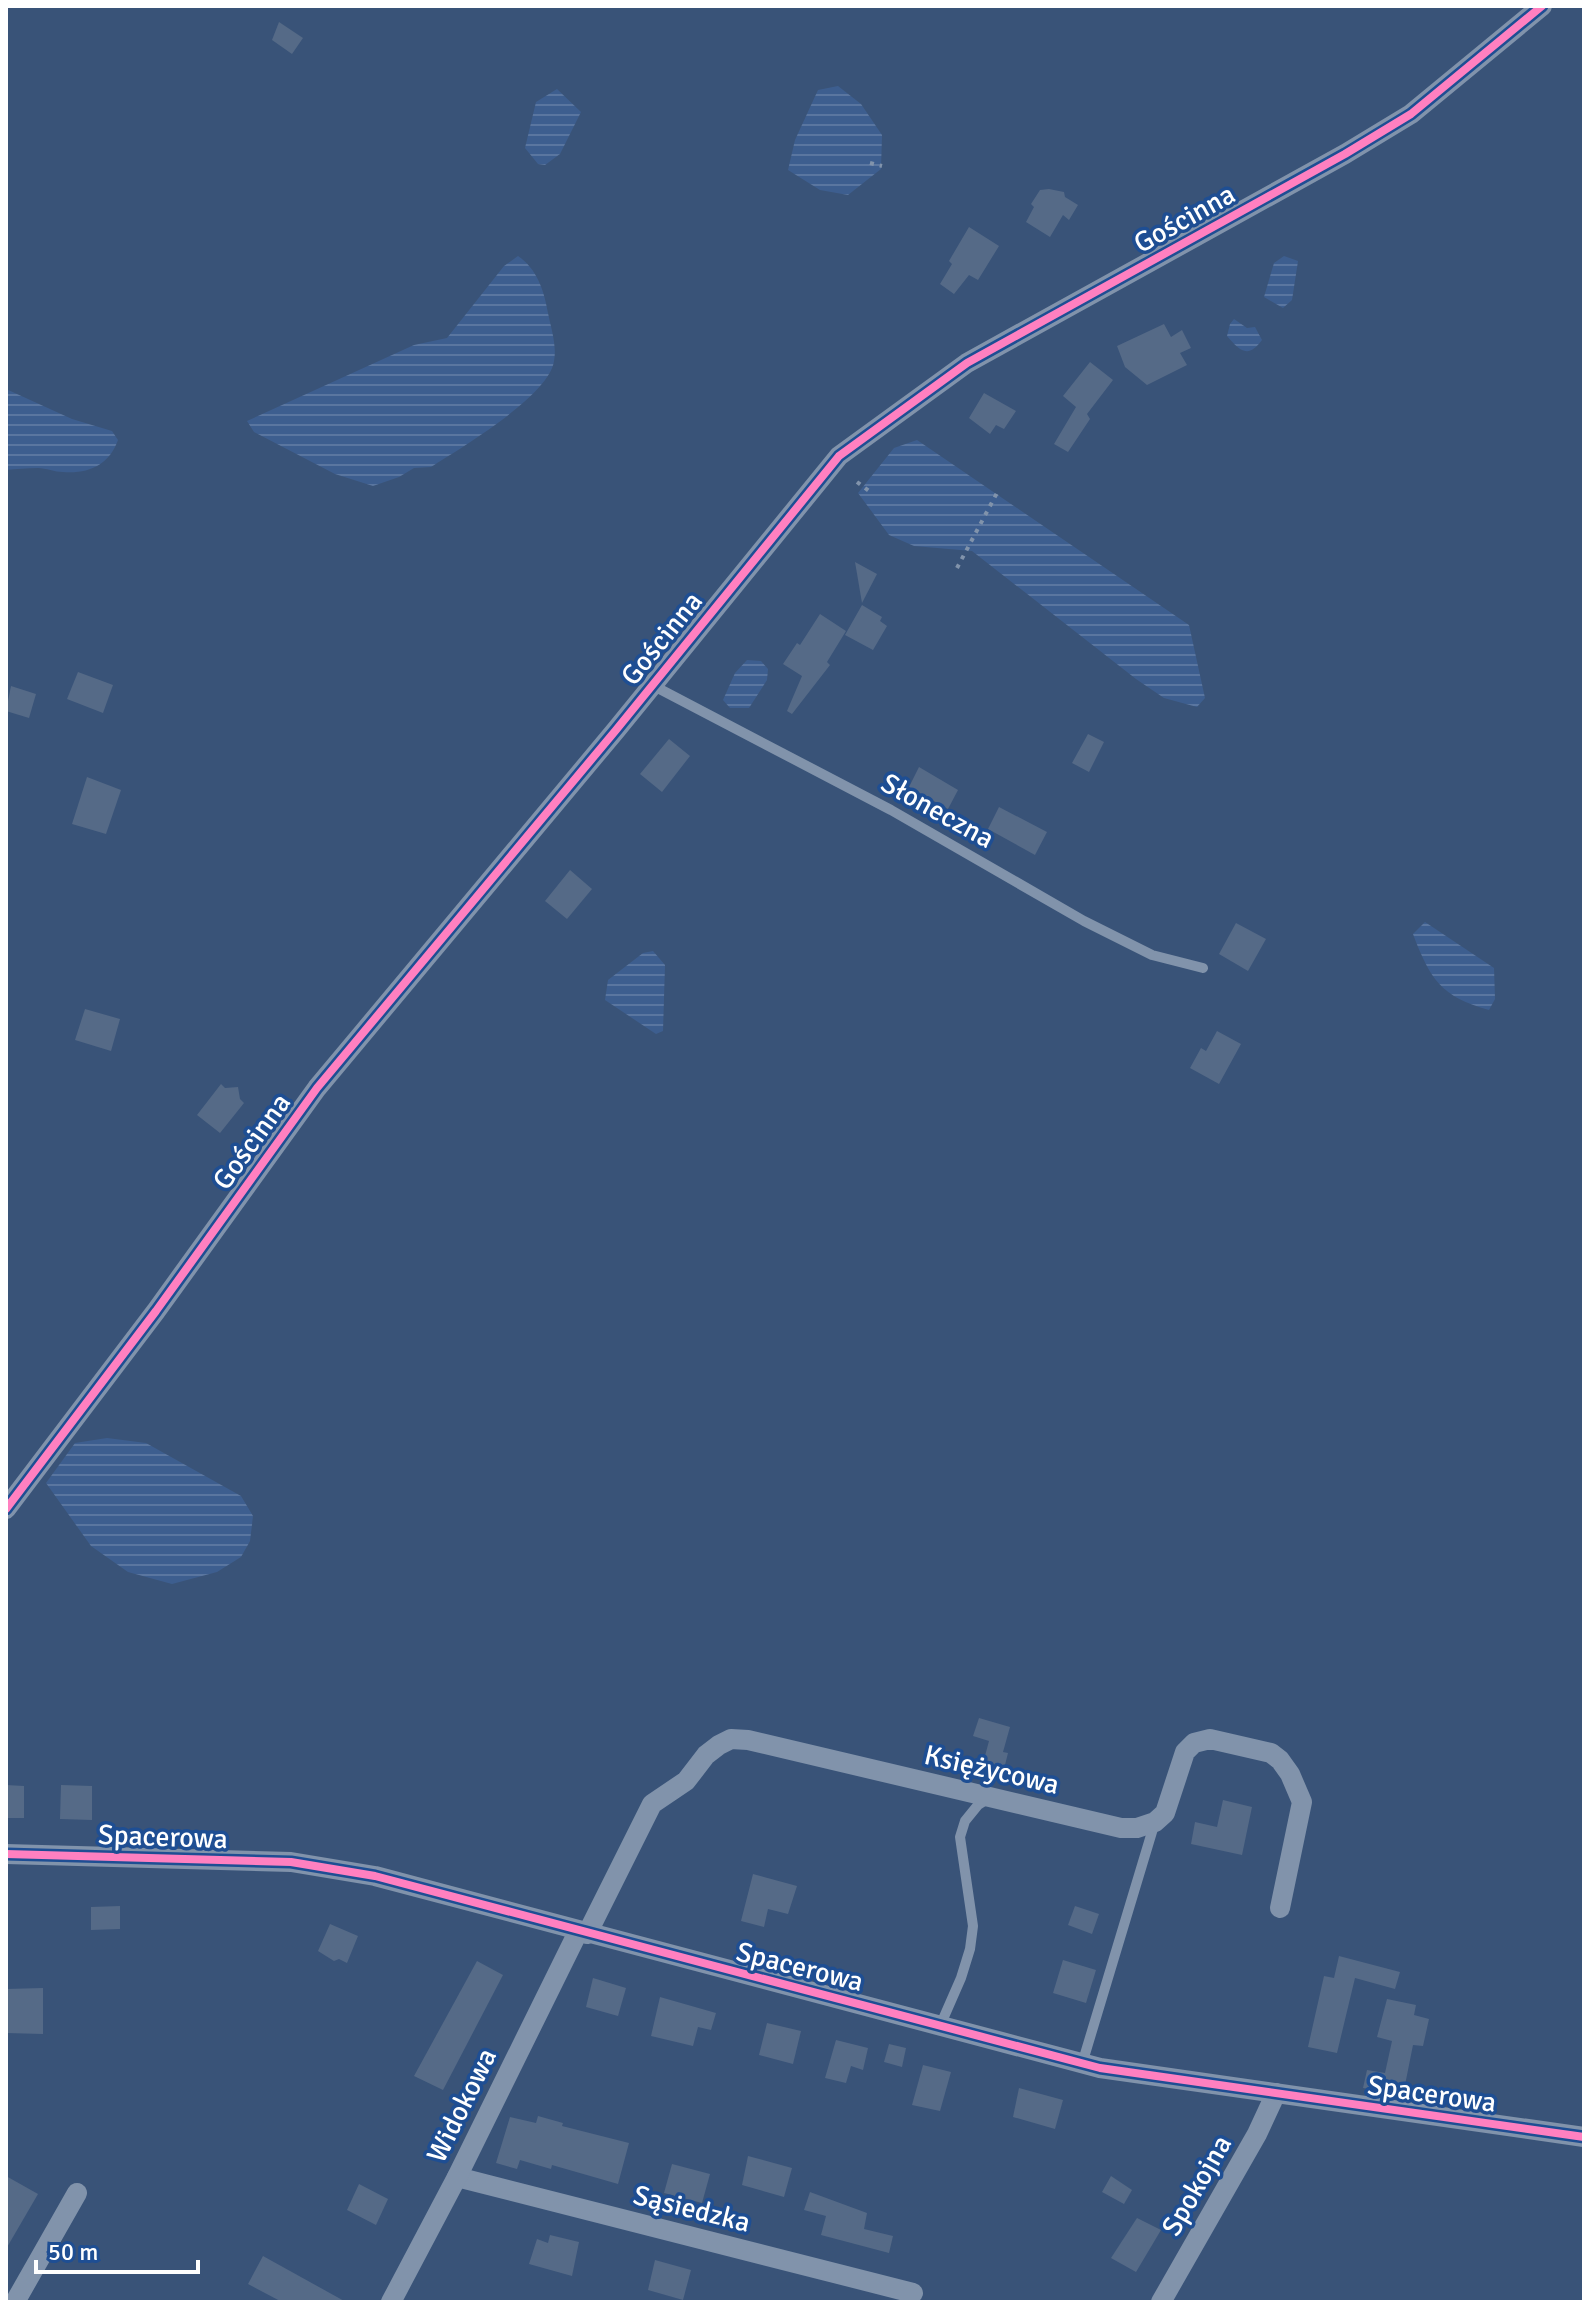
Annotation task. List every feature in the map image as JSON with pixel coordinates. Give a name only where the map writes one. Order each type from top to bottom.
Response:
[{"type":"street","name":"Gościnna","points":[[6,1509],[156,1311],[317,1088],[839,456],[967,363],[1345,154],[1411,114],[1542,6]]},
{"type":"street","name":"Księżycowa","points":[[582,1933],[652,1804],[686,1781],[706,1755],[731,1739],[748,1740],[1121,1828],[1137,1828],[1155,1822]]},
{"type":"street","points":[[1155,1822],[1165,1813],[1185,1752],[1194,1743],[1210,1739],[1271,1753],[1290,1774],[1302,1802],[1280,1908]]},
{"type":"street","name":"Spacerowa","points":[[6,1854],[291,1862],[375,1876],[1082,2064],[1584,2137]]},
{"type":"street","name":"Widokowa","points":[[391,2302],[582,1933]]},
{"type":"street","name":"Spokojna","points":[[1161,2302],[1257,2134],[1276,2093]]},
{"type":"street","name":"Sąsiedzka","points":[[457,2177],[913,2293]]},
{"type":"street","points":[[15,2302],[77,2193]]},
{"type":"lane","name":"Słoneczna","points":[[652,685],[891,810],[1084,921],[1152,955],[1203,968]]},
{"type":"lane","points":[[940,2026],[961,1978],[973,1926],[960,1837],[965,1821],[978,1805],[990,1797]]},
{"type":"lane","points":[[1082,2064],[1155,1822]]},
{"type":"path","points":[[870,163],[882,166]]},
{"type":"path","points":[[857,482],[873,494]]},
{"type":"path","points":[[957,568],[998,491]]},
{"type":"water","points":[[838,86],[861,104],[882,135],[881,169],[848,195],[820,190],[788,170],[795,140],[818,90]]},
{"type":"water","points":[[557,89],[581,112],[560,154],[545,165],[538,164],[525,148],[536,102]]},
{"type":"water","points":[[518,256],[530,267],[542,288],[555,349],[554,361],[549,375],[537,390],[482,434],[431,467],[414,468],[373,486],[335,474],[254,432],[247,421],[414,345],[447,338],[504,266]]},
{"type":"water","points":[[1284,256],[1298,261],[1292,300],[1283,308],[1264,297],[1274,263]]},
{"type":"water","points":[[1234,319],[1247,328],[1255,327],[1262,340],[1252,350],[1240,349],[1227,336]]},
{"type":"water","points":[[6,389],[72,419],[112,431],[118,440],[114,449],[97,466],[81,471],[60,472],[38,468],[6,470]]},
{"type":"water","points":[[917,440],[1189,625],[1205,698],[1197,707],[1164,698],[1136,679],[972,551],[914,546],[889,535],[858,493],[894,448]]},
{"type":"water","points":[[747,660],[761,661],[768,669],[767,680],[749,708],[730,708],[723,700],[735,673]]},
{"type":"water","points":[[1425,922],[1494,968],[1495,999],[1489,1010],[1459,999],[1439,984],[1425,963],[1413,934]]},
{"type":"water","points":[[653,951],[665,965],[663,1031],[656,1034],[605,1000],[608,980],[643,953]]},
{"type":"water","points":[[107,1438],[146,1443],[241,1496],[253,1516],[250,1541],[241,1557],[217,1572],[172,1584],[128,1572],[91,1546],[46,1483],[75,1443]]},
{"type":"building","points":[[279,22],[303,38],[292,54],[272,40]]},
{"type":"building","points":[[1040,190],[1064,192],[1065,197],[1078,205],[1069,220],[1063,215],[1050,237],[1026,222],[1034,207],[1031,204]]},
{"type":"building","points":[[969,227],[999,246],[978,280],[969,275],[954,294],[940,284],[952,264],[949,261]]},
{"type":"building","points":[[1164,324],[1171,337],[1182,330],[1191,348],[1180,353],[1187,365],[1147,385],[1125,367],[1117,346]]},
{"type":"building","points":[[1090,362],[1113,380],[1087,414],[1090,419],[1068,452],[1054,444],[1076,407],[1063,396]]},
{"type":"building","points":[[984,393],[1016,411],[1004,429],[996,425],[990,434],[969,418]]},
{"type":"building","points":[[855,562],[877,574],[862,603]]},
{"type":"building","points":[[862,605],[882,617],[880,621],[887,626],[873,650],[845,635]]},
{"type":"building","points":[[820,614],[846,631],[827,662],[830,665],[792,714],[787,711],[802,676],[783,664]]},
{"type":"building","points":[[78,672],[113,685],[103,713],[67,699]]},
{"type":"building","points":[[11,686],[36,694],[29,718],[6,711]]},
{"type":"building","points":[[1088,734],[1104,742],[1089,772],[1072,763]]},
{"type":"building","points":[[669,739],[690,756],[662,792],[640,774]]},
{"type":"building","points":[[919,767],[958,790],[948,809],[909,787]]},
{"type":"building","points":[[87,777],[121,790],[106,834],[72,824]]},
{"type":"building","points":[[999,807],[1047,832],[1035,855],[988,829]]},
{"type":"building","points":[[570,870],[592,889],[567,919],[545,901]]},
{"type":"building","points":[[1236,923],[1266,939],[1248,971],[1219,954]]},
{"type":"building","points":[[85,1009],[120,1019],[111,1051],[75,1040]]},
{"type":"building","points":[[1217,1031],[1241,1044],[1219,1084],[1190,1068],[1201,1048],[1206,1051]]},
{"type":"building","points":[[221,1084],[225,1088],[238,1087],[244,1103],[220,1133],[197,1115]]},
{"type":"building","points":[[979,1718],[1010,1727],[1003,1752],[1008,1753],[1003,1773],[982,1767],[989,1741],[973,1736]]},
{"type":"building","points":[[6,1785],[24,1786],[24,1818],[6,1818]]},
{"type":"building","points":[[61,1785],[92,1786],[92,1820],[60,1819]]},
{"type":"building","points":[[1223,1800],[1252,1807],[1242,1855],[1191,1844],[1195,1822],[1217,1827]]},
{"type":"building","points":[[753,1874],[797,1886],[788,1914],[768,1909],[764,1927],[741,1921]]},
{"type":"building","points":[[120,1906],[120,1929],[91,1930],[91,1907]]},
{"type":"building","points":[[1075,1906],[1099,1914],[1092,1934],[1068,1925]]},
{"type":"building","points":[[330,1924],[358,1936],[347,1963],[339,1959],[334,1961],[318,1951]]},
{"type":"building","points":[[1339,1956],[1400,1972],[1395,1989],[1355,1978],[1337,2053],[1308,2047],[1324,1976],[1334,1978]]},
{"type":"building","points":[[1063,1960],[1096,1970],[1086,2003],[1053,1993]]},
{"type":"building","points":[[477,1961],[503,1975],[443,2090],[414,2076]]},
{"type":"building","points":[[593,1978],[626,1988],[618,2016],[586,2007]]},
{"type":"building","points":[[43,1988],[43,2034],[6,2033],[6,1989]]},
{"type":"building","points":[[660,1997],[716,2013],[711,2030],[698,2027],[693,2046],[651,2036]]},
{"type":"building","points":[[1387,1999],[1416,2005],[1414,2015],[1429,2019],[1423,2046],[1413,2045],[1403,2095],[1363,2088],[1367,2070],[1385,2073],[1392,2041],[1377,2037]]},
{"type":"building","points":[[767,2023],[801,2031],[793,2064],[759,2055]]},
{"type":"building","points":[[836,2040],[868,2048],[863,2070],[851,2066],[846,2083],[825,2078]]},
{"type":"building","points":[[889,2044],[906,2048],[902,2067],[884,2062]]},
{"type":"building","points":[[923,2065],[951,2072],[940,2111],[912,2105]]},
{"type":"building","points":[[1019,2088],[1063,2100],[1055,2129],[1013,2117]]},
{"type":"building","points":[[538,2116],[563,2123],[562,2126],[629,2143],[618,2184],[552,2165],[551,2169],[520,2160],[517,2169],[496,2163],[510,2117],[536,2123]]},
{"type":"building","points":[[748,2156],[792,2168],[784,2197],[742,2185]]},
{"type":"building","points":[[672,2164],[710,2174],[702,2203],[664,2193]]},
{"type":"building","points":[[6,2176],[38,2194],[6,2249]]},
{"type":"building","points":[[1111,2176],[1132,2190],[1124,2204],[1102,2192]]},
{"type":"building","points":[[359,2184],[388,2199],[376,2225],[347,2210]]},
{"type":"building","points":[[810,2192],[867,2213],[864,2229],[893,2236],[889,2253],[821,2235],[826,2216],[804,2210]]},
{"type":"building","points":[[1137,2218],[1161,2230],[1136,2272],[1111,2258]]},
{"type":"building","points":[[550,2235],[579,2242],[572,2276],[529,2264],[537,2239],[548,2243]]},
{"type":"building","points":[[263,2256],[346,2302],[282,2302],[248,2284]]},
{"type":"building","points":[[655,2260],[691,2270],[683,2300],[648,2290]]},
{"type":"cycle path","points":[[6,1509],[156,1311],[317,1088],[616,730],[839,456],[967,363],[1345,154],[1411,114],[1542,6]]},
{"type":"cycle path","points":[[6,1854],[291,1862],[375,1876],[1100,2068],[1584,2137]]}]
